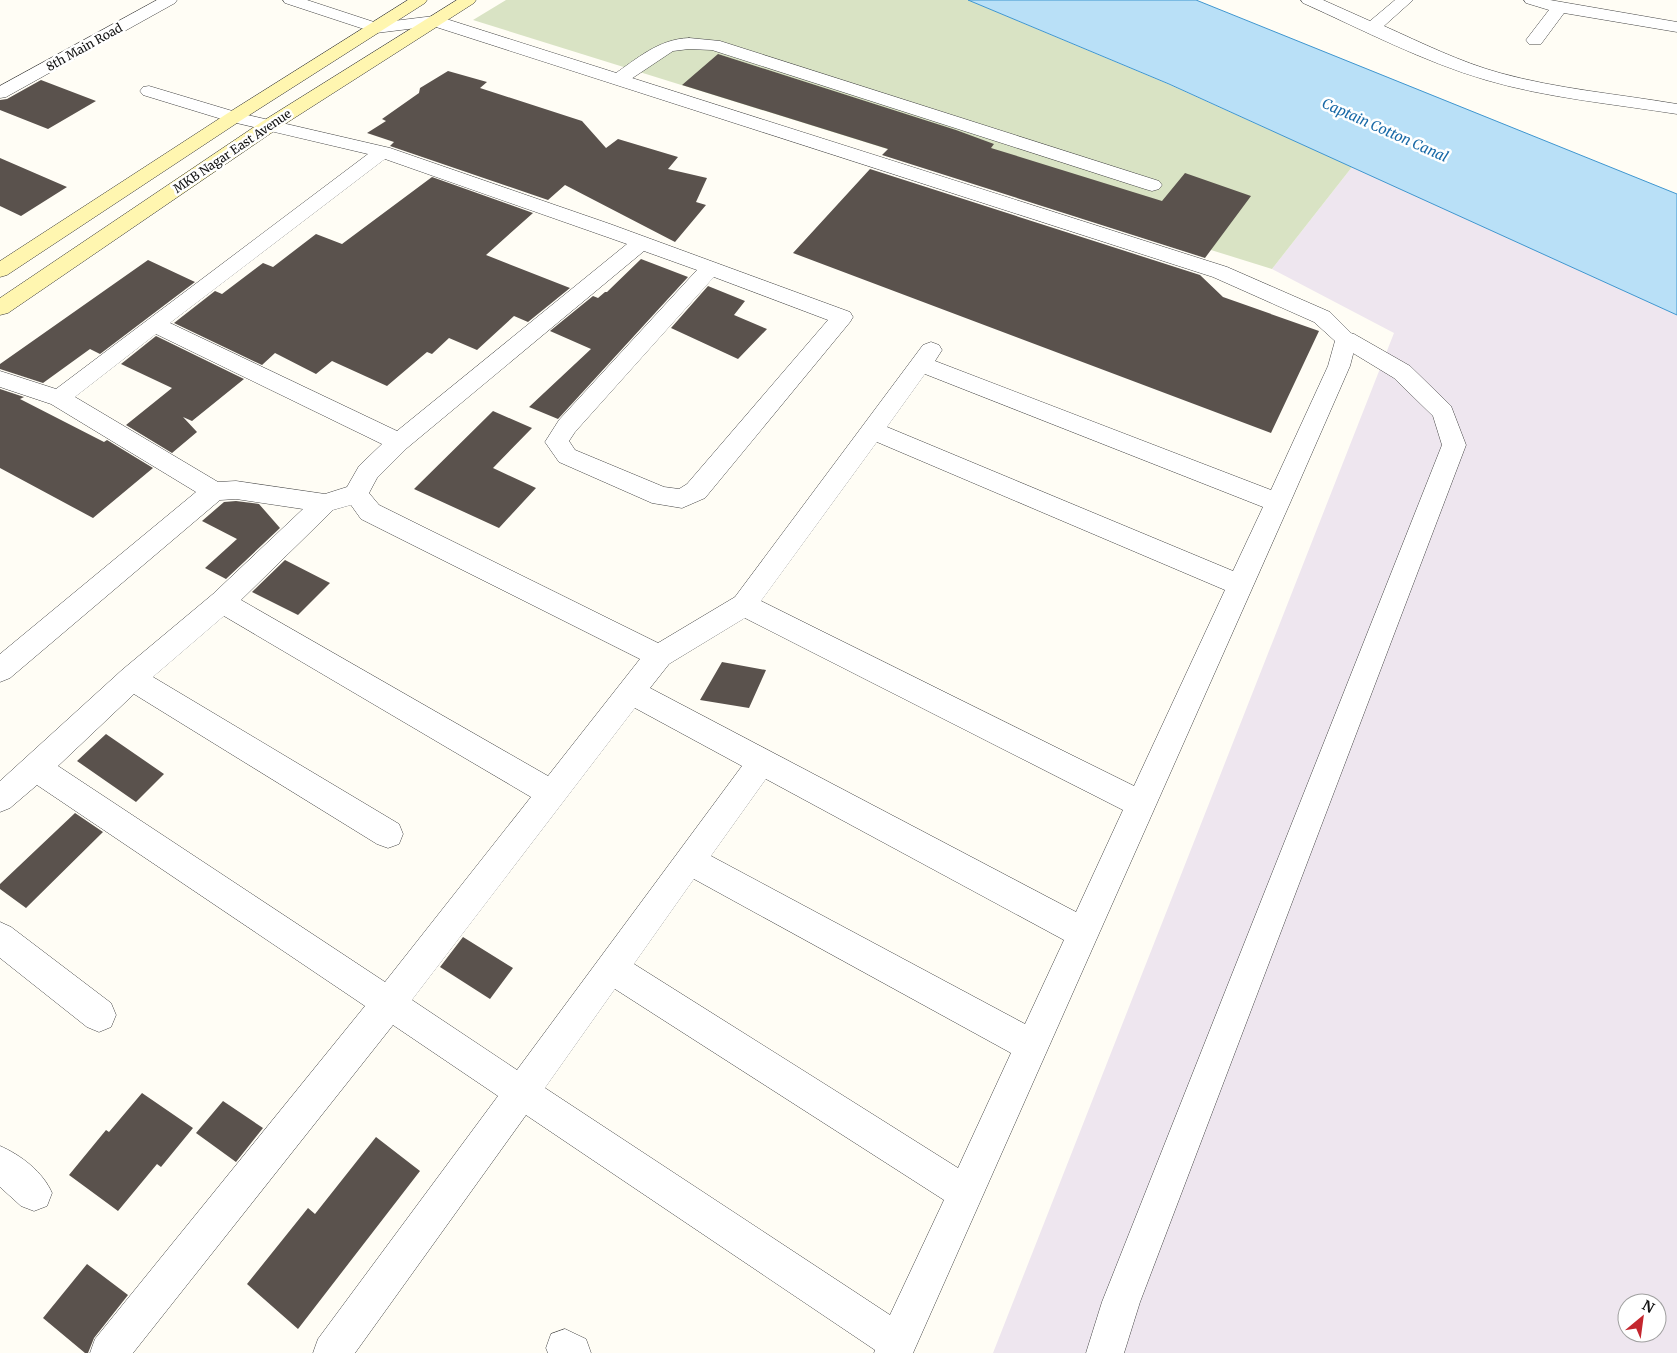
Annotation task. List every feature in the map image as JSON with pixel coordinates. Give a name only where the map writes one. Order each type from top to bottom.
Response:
[{"type":"main road","points":[[0,270],[234,117],[419,0]]},
{"type":"main road","name":"MKB Nagar East Avenue","points":[[0,308],[270,125],[468,0]]},
{"type":"street","name":"8th Main Road","points":[[0,93],[169,0]]},
{"type":"street","points":[[291,0],[376,28],[434,21],[1220,272],[1322,317],[1346,339],[1402,372],[1443,412],[1454,445],[1122,1302],[1105,1353]]},
{"type":"street","points":[[1309,0],[1465,68],[1494,77],[1527,85],[1677,110]]},
{"type":"street","points":[[1532,0],[1560,7],[1677,27]]},
{"type":"street","points":[[1373,27],[1402,1]]},
{"type":"street","points":[[1535,40],[1560,7]]},
{"type":"street","points":[[620,79],[659,52],[673,45],[694,43],[714,45],[1152,185]]},
{"type":"street","points":[[149,91],[234,117],[383,152],[603,228],[641,243],[711,268],[842,317],[696,491],[682,499],[661,496],[568,456],[557,442],[567,426],[711,268]]},
{"type":"street","points":[[59,398],[383,152]]},
{"type":"street","points":[[0,379],[59,398],[214,491],[236,490],[326,503],[356,494],[368,472],[399,442],[641,243]]},
{"type":"street","points":[[154,324],[399,442]]},
{"type":"street","points":[[36,768],[520,1092],[895,1348],[1339,366],[1346,339]]},
{"type":"street","points":[[109,1353],[387,1004],[659,656],[744,605],[926,357],[1278,502]]},
{"type":"street","points":[[872,430],[1240,585]]},
{"type":"street","points":[[0,670],[214,491]]},
{"type":"street","points":[[356,494],[370,512],[659,656]]},
{"type":"street","points":[[0,798],[36,768],[132,678],[222,602],[326,503]]},
{"type":"street","points":[[222,602],[552,794]]},
{"type":"street","points":[[744,605],[1141,804]]},
{"type":"street","points":[[132,678],[388,834]]},
{"type":"street","points":[[631,692],[1083,933]]},
{"type":"street","points":[[332,1353],[762,761]]},
{"type":"street","points":[[689,860],[1032,1045]]},
{"type":"street","points":[[0,938],[99,1015]]},
{"type":"street","points":[[611,968],[965,1193]]},
{"type":"street","points":[[0,1164],[34,1193]]},
{"type":"shaded area","points":[[1352,167],[1677,315],[1677,1353],[993,1353],[1394,333],[1272,269]]},
{"type":"green space","points":[[506,0],[968,0],[1168,84],[1352,167],[1272,269],[473,20]]},
{"type":"water","name":"Captain Cotton Canal","points":[[968,0],[1196,0],[1677,194],[1677,315],[1169,84]]},
{"type":"building","points":[[718,54],[956,130],[994,144],[991,148],[1162,201],[1185,173],[1251,196],[1205,258],[882,155],[888,149],[682,85]]},
{"type":"building","points":[[448,71],[487,82],[480,88],[582,121],[606,148],[618,139],[678,157],[668,169],[707,178],[696,202],[706,205],[675,242],[565,185],[548,200],[390,146],[394,142],[367,133],[386,121],[382,119],[419,93],[420,88]]},
{"type":"building","points":[[41,80],[96,101],[48,129],[0,110],[0,100],[7,99]]},
{"type":"building","points":[[0,158],[67,187],[21,216],[0,206]]},
{"type":"building","points":[[870,169],[1200,275],[1223,297],[1319,331],[1271,433],[793,253]]},
{"type":"building","points":[[432,177],[533,213],[486,255],[570,288],[528,322],[514,316],[477,350],[449,338],[432,354],[427,352],[387,386],[332,361],[316,374],[275,353],[262,365],[174,323],[215,291],[222,294],[263,263],[273,267],[316,234],[342,244]]},
{"type":"building","points":[[641,259],[688,277],[558,419],[529,407],[591,349],[550,331],[593,296],[598,298],[607,292]]},
{"type":"building","points":[[148,260],[195,282],[100,354],[90,349],[43,383],[0,369],[0,364]]},
{"type":"building","points":[[708,286],[745,301],[734,315],[767,329],[738,359],[671,328]]},
{"type":"building","points":[[156,336],[244,379],[192,421],[183,417],[197,432],[172,453],[126,425],[172,388],[121,364]]},
{"type":"building","points":[[0,389],[24,397],[20,399],[104,442],[107,440],[153,468],[93,518],[0,468]]},
{"type":"building","points":[[493,411],[532,428],[493,468],[536,488],[499,528],[414,489]]},
{"type":"building","points":[[236,501],[259,504],[280,528],[226,579],[205,568],[237,539],[202,521],[224,502]]},
{"type":"building","points":[[285,560],[330,583],[298,615],[252,592]]},
{"type":"building","points":[[722,662],[766,670],[749,708],[700,700]]},
{"type":"building","points":[[106,734],[164,774],[136,802],[77,761]]},
{"type":"building","points":[[75,813],[103,832],[26,908],[0,889],[0,884]]},
{"type":"building","points":[[463,937],[513,968],[490,999],[440,967]]},
{"type":"building","points":[[142,1093],[193,1128],[161,1167],[157,1164],[118,1211],[69,1175],[106,1130],[109,1132]]},
{"type":"building","points":[[223,1101],[263,1128],[236,1162],[196,1133]]},
{"type":"building","points":[[376,1137],[420,1171],[298,1329],[247,1284],[308,1208],[315,1214]]},
{"type":"building","points":[[87,1264],[128,1295],[94,1338],[88,1353],[85,1353],[43,1318]]}]
